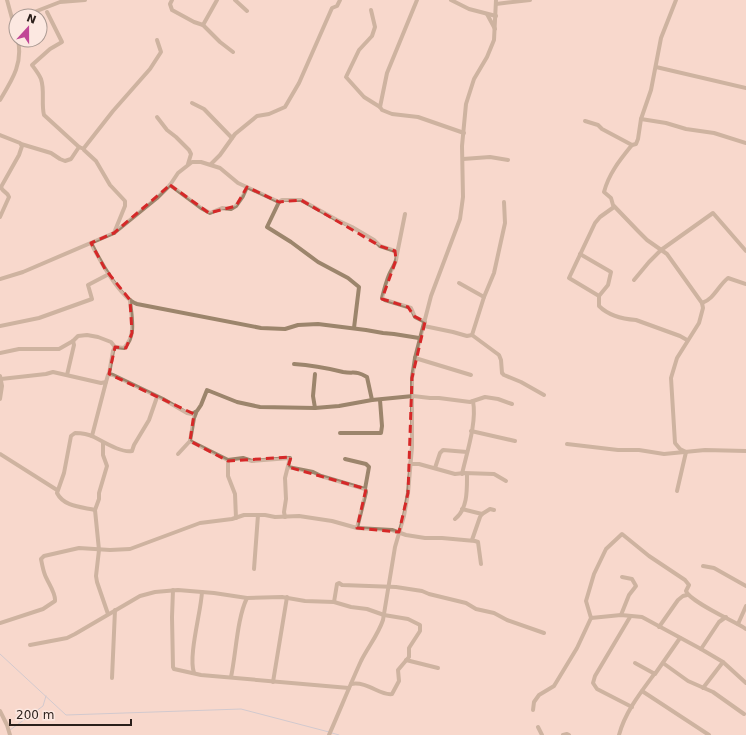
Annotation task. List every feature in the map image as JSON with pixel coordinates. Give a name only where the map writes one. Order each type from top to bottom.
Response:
[{"type":"street","points":[[45,8],[60,2],[85,0]]},
{"type":"street","points":[[172,0],[170,4],[172,10],[194,22],[203,25],[220,42],[233,52]]},
{"type":"street","points":[[203,25],[217,0]]},
{"type":"street","points":[[235,0],[247,11]]},
{"type":"street","points":[[212,164],[232,138],[259,115],[269,114],[285,107],[299,83],[332,8],[337,6],[340,0]]},
{"type":"street","points":[[380,107],[387,73],[417,0]]},
{"type":"street","points":[[450,0],[469,10],[496,16]]},
{"type":"street","points":[[329,735],[362,659],[381,626],[384,615],[395,547],[407,499],[411,464],[412,378],[415,358],[431,296],[460,219],[463,197],[464,132],[467,97],[477,72],[487,57],[494,40],[496,2],[530,0]]},
{"type":"street","points":[[676,0],[661,38],[656,67],[648,100],[641,119],[638,139],[636,144],[632,145],[613,169],[604,192],[611,198],[614,206],[642,236],[670,258],[702,303],[703,308],[699,323],[677,358],[671,378],[676,443],[680,449],[686,452]]},
{"type":"street","points":[[371,10],[375,27],[372,36],[359,50],[346,77],[364,97],[380,107],[382,110],[392,114],[418,117],[464,132]]},
{"type":"street","points":[[48,14],[62,42],[50,49],[32,65],[41,78],[43,92],[42,109],[44,115],[82,148],[98,165],[110,185],[125,201],[125,206],[114,233]]},
{"type":"street","points":[[486,14],[495,29]]},
{"type":"street","points":[[0,135],[51,153],[65,161],[71,159],[87,143],[113,111],[150,70],[161,52],[157,40]]},
{"type":"street","points":[[0,100],[18,65],[20,48]]},
{"type":"street","points":[[656,67],[746,88]]},
{"type":"street","points":[[192,103],[204,109],[232,138]]},
{"type":"street","points":[[157,117],[167,130],[189,150],[191,154],[188,164]]},
{"type":"street","points":[[641,119],[666,123],[686,129],[714,133],[746,142]]},
{"type":"street","points":[[585,121],[598,125],[616,138],[632,145]]},
{"type":"street","points":[[0,217],[9,198],[0,187],[19,155],[22,144]]},
{"type":"street","points":[[463,159],[490,157],[508,160]]},
{"type":"street","points":[[0,279],[23,272],[114,233],[157,198],[170,185],[178,173],[188,164],[195,161],[212,164],[225,171],[238,183],[279,202]]},
{"type":"street","points":[[170,185],[210,213],[222,208],[230,209],[236,206],[247,187]]},
{"type":"street","points":[[354,328],[359,287],[348,278],[318,262],[291,242],[267,227],[279,202],[282,200],[301,200],[374,240],[380,246],[395,251],[397,254]]},
{"type":"street","points":[[472,334],[484,297],[494,273],[505,223],[504,202]]},
{"type":"street","points":[[600,296],[569,278],[580,254],[590,238],[595,223],[614,206]]},
{"type":"street","points":[[634,280],[661,250],[713,213],[746,251]]},
{"type":"street","points":[[405,214],[397,254],[382,298],[411,308],[415,317],[424,324],[467,336],[472,334]]},
{"type":"street","points":[[91,243],[109,274],[130,300],[138,304],[261,328],[285,329],[298,325],[318,324],[419,338]]},
{"type":"street","points":[[580,254],[610,272],[608,285],[600,296],[599,306],[612,316],[636,320],[687,340]]},
{"type":"street","points":[[0,326],[39,318],[92,299],[88,285],[109,274]]},
{"type":"street","points":[[702,303],[710,299],[719,286],[728,278],[746,284]]},
{"type":"street","points":[[459,283],[484,297]]},
{"type":"street","points":[[0,353],[19,349],[59,349],[73,341],[78,336],[87,335],[111,342],[115,347],[124,348],[127,345],[132,333],[130,300]]},
{"type":"street","points":[[472,334],[499,356],[504,375],[521,382],[544,395]]},
{"type":"street","points":[[67,376],[74,345],[73,341]]},
{"type":"street","points":[[92,436],[115,347]]},
{"type":"street","points":[[415,358],[471,375]]},
{"type":"street","points":[[294,364],[324,367],[345,372],[358,372],[367,377],[372,400]]},
{"type":"street","points":[[0,398],[2,386],[0,377],[46,374],[53,372],[101,383],[106,382]]},
{"type":"street","points":[[109,374],[143,389],[187,413],[196,413]]},
{"type":"street","points":[[315,374],[313,396],[315,408]]},
{"type":"street","points":[[178,454],[190,442],[194,418],[201,406],[207,390],[237,402],[260,407],[315,408],[412,396],[470,402],[485,397],[498,399],[512,404]]},
{"type":"street","points":[[95,510],[71,505],[61,499],[58,495],[57,490],[64,473],[71,436],[75,433],[92,436],[126,452],[132,451],[149,420],[157,397]]},
{"type":"street","points":[[340,433],[381,433],[382,426],[380,400]]},
{"type":"street","points":[[462,474],[471,431],[474,409],[473,401]]},
{"type":"street","points":[[471,431],[515,441]]},
{"type":"street","points":[[103,442],[103,455],[107,466],[95,510],[99,550],[97,582],[108,614]]},
{"type":"street","points":[[190,442],[228,460],[243,458],[252,461],[290,458],[285,478],[285,516]]},
{"type":"street","points":[[567,444],[618,450],[639,450],[664,454],[706,450],[746,451]]},
{"type":"street","points":[[435,468],[440,453],[443,450],[467,452]]},
{"type":"street","points":[[677,491],[686,452]]},
{"type":"street","points":[[0,454],[57,490]]},
{"type":"street","points":[[345,459],[366,464],[369,467],[365,489],[366,492],[357,528]]},
{"type":"street","points":[[228,460],[228,476],[235,494],[236,518]]},
{"type":"street","points":[[411,464],[419,464],[455,474],[494,474],[506,481]]},
{"type":"street","points":[[288,467],[313,472],[320,476],[365,489]]},
{"type":"street","points":[[455,519],[460,515],[467,492],[467,474]]},
{"type":"street","points":[[462,509],[482,514]]},
{"type":"street","points":[[472,540],[482,514],[490,509],[494,510]]},
{"type":"street","points":[[0,623],[43,609],[55,601],[55,596],[42,566],[41,559],[44,556],[79,548],[99,550],[130,549],[200,523],[236,518],[244,515],[275,517],[299,516],[332,521],[357,528],[399,532],[406,535],[425,538],[472,540],[478,542],[481,564]]},
{"type":"street","points":[[254,570],[258,515]]},
{"type":"street","points":[[533,710],[534,702],[539,695],[554,686],[577,648],[590,618],[586,601],[594,574],[606,549],[611,546],[622,534],[649,556],[685,580],[689,584],[686,592],[687,595]]},
{"type":"street","points":[[703,566],[714,568],[746,586]]},
{"type":"street","points":[[621,615],[629,595],[636,586],[632,579],[622,577]]},
{"type":"street","points":[[334,602],[337,584],[339,583],[342,585],[388,587],[422,591],[466,603],[476,609],[494,613],[507,620],[544,633]]},
{"type":"street","points":[[30,645],[67,638],[87,628],[140,596],[155,592],[173,590],[247,598],[287,597],[305,601],[334,602],[351,607],[367,609],[384,615],[408,619],[420,625],[420,631],[409,648],[408,657],[398,670],[399,681],[392,694],[387,694],[358,682],[350,686],[273,682],[174,670],[172,667],[173,590]]},
{"type":"street","points":[[194,673],[193,649],[202,592]]},
{"type":"street","points":[[687,595],[698,603],[746,629]]},
{"type":"street","points":[[659,627],[678,600],[687,595]]},
{"type":"street","points":[[273,682],[287,597]]},
{"type":"street","points":[[231,678],[244,604],[247,598]]},
{"type":"street","points":[[738,624],[746,606]]},
{"type":"street","points":[[112,678],[115,610]]},
{"type":"street","points":[[590,618],[621,615],[642,617],[722,662],[746,683]]},
{"type":"street","points":[[630,617],[595,676],[593,683],[597,689],[632,707]]},
{"type":"street","points":[[701,649],[719,622],[726,617]]},
{"type":"street","points":[[619,735],[623,721],[642,691],[680,638]]},
{"type":"street","points":[[406,660],[438,668]]},
{"type":"street","points":[[703,688],[722,662]]},
{"type":"street","points":[[635,663],[655,673]]},
{"type":"street","points":[[663,663],[688,681],[713,692],[744,714]]},
{"type":"street","points":[[642,691],[709,735]]},
{"type":"street","points":[[0,711],[8,725],[10,735]]},
{"type":"street","points":[[538,727],[542,735]]},
{"type":"street","points":[[564,735],[569,735]]},
{"type":"highlighted area","points":[[170,185],[209,213],[236,206],[247,187],[279,202],[301,200],[380,246],[395,251],[396,260],[382,299],[408,307],[414,316],[425,322],[412,378],[408,493],[399,532],[357,528],[366,489],[288,467],[291,457],[228,461],[190,441],[194,414],[109,374],[115,347],[126,348],[132,333],[130,300],[105,269],[91,243],[114,233]]},
{"type":"waterway","points":[[0,654],[66,715],[241,709],[329,732]]},
{"type":"waterway","points":[[10,730],[43,706],[46,696]]},
{"type":"waterway","points":[[332,733],[339,735]]}]
